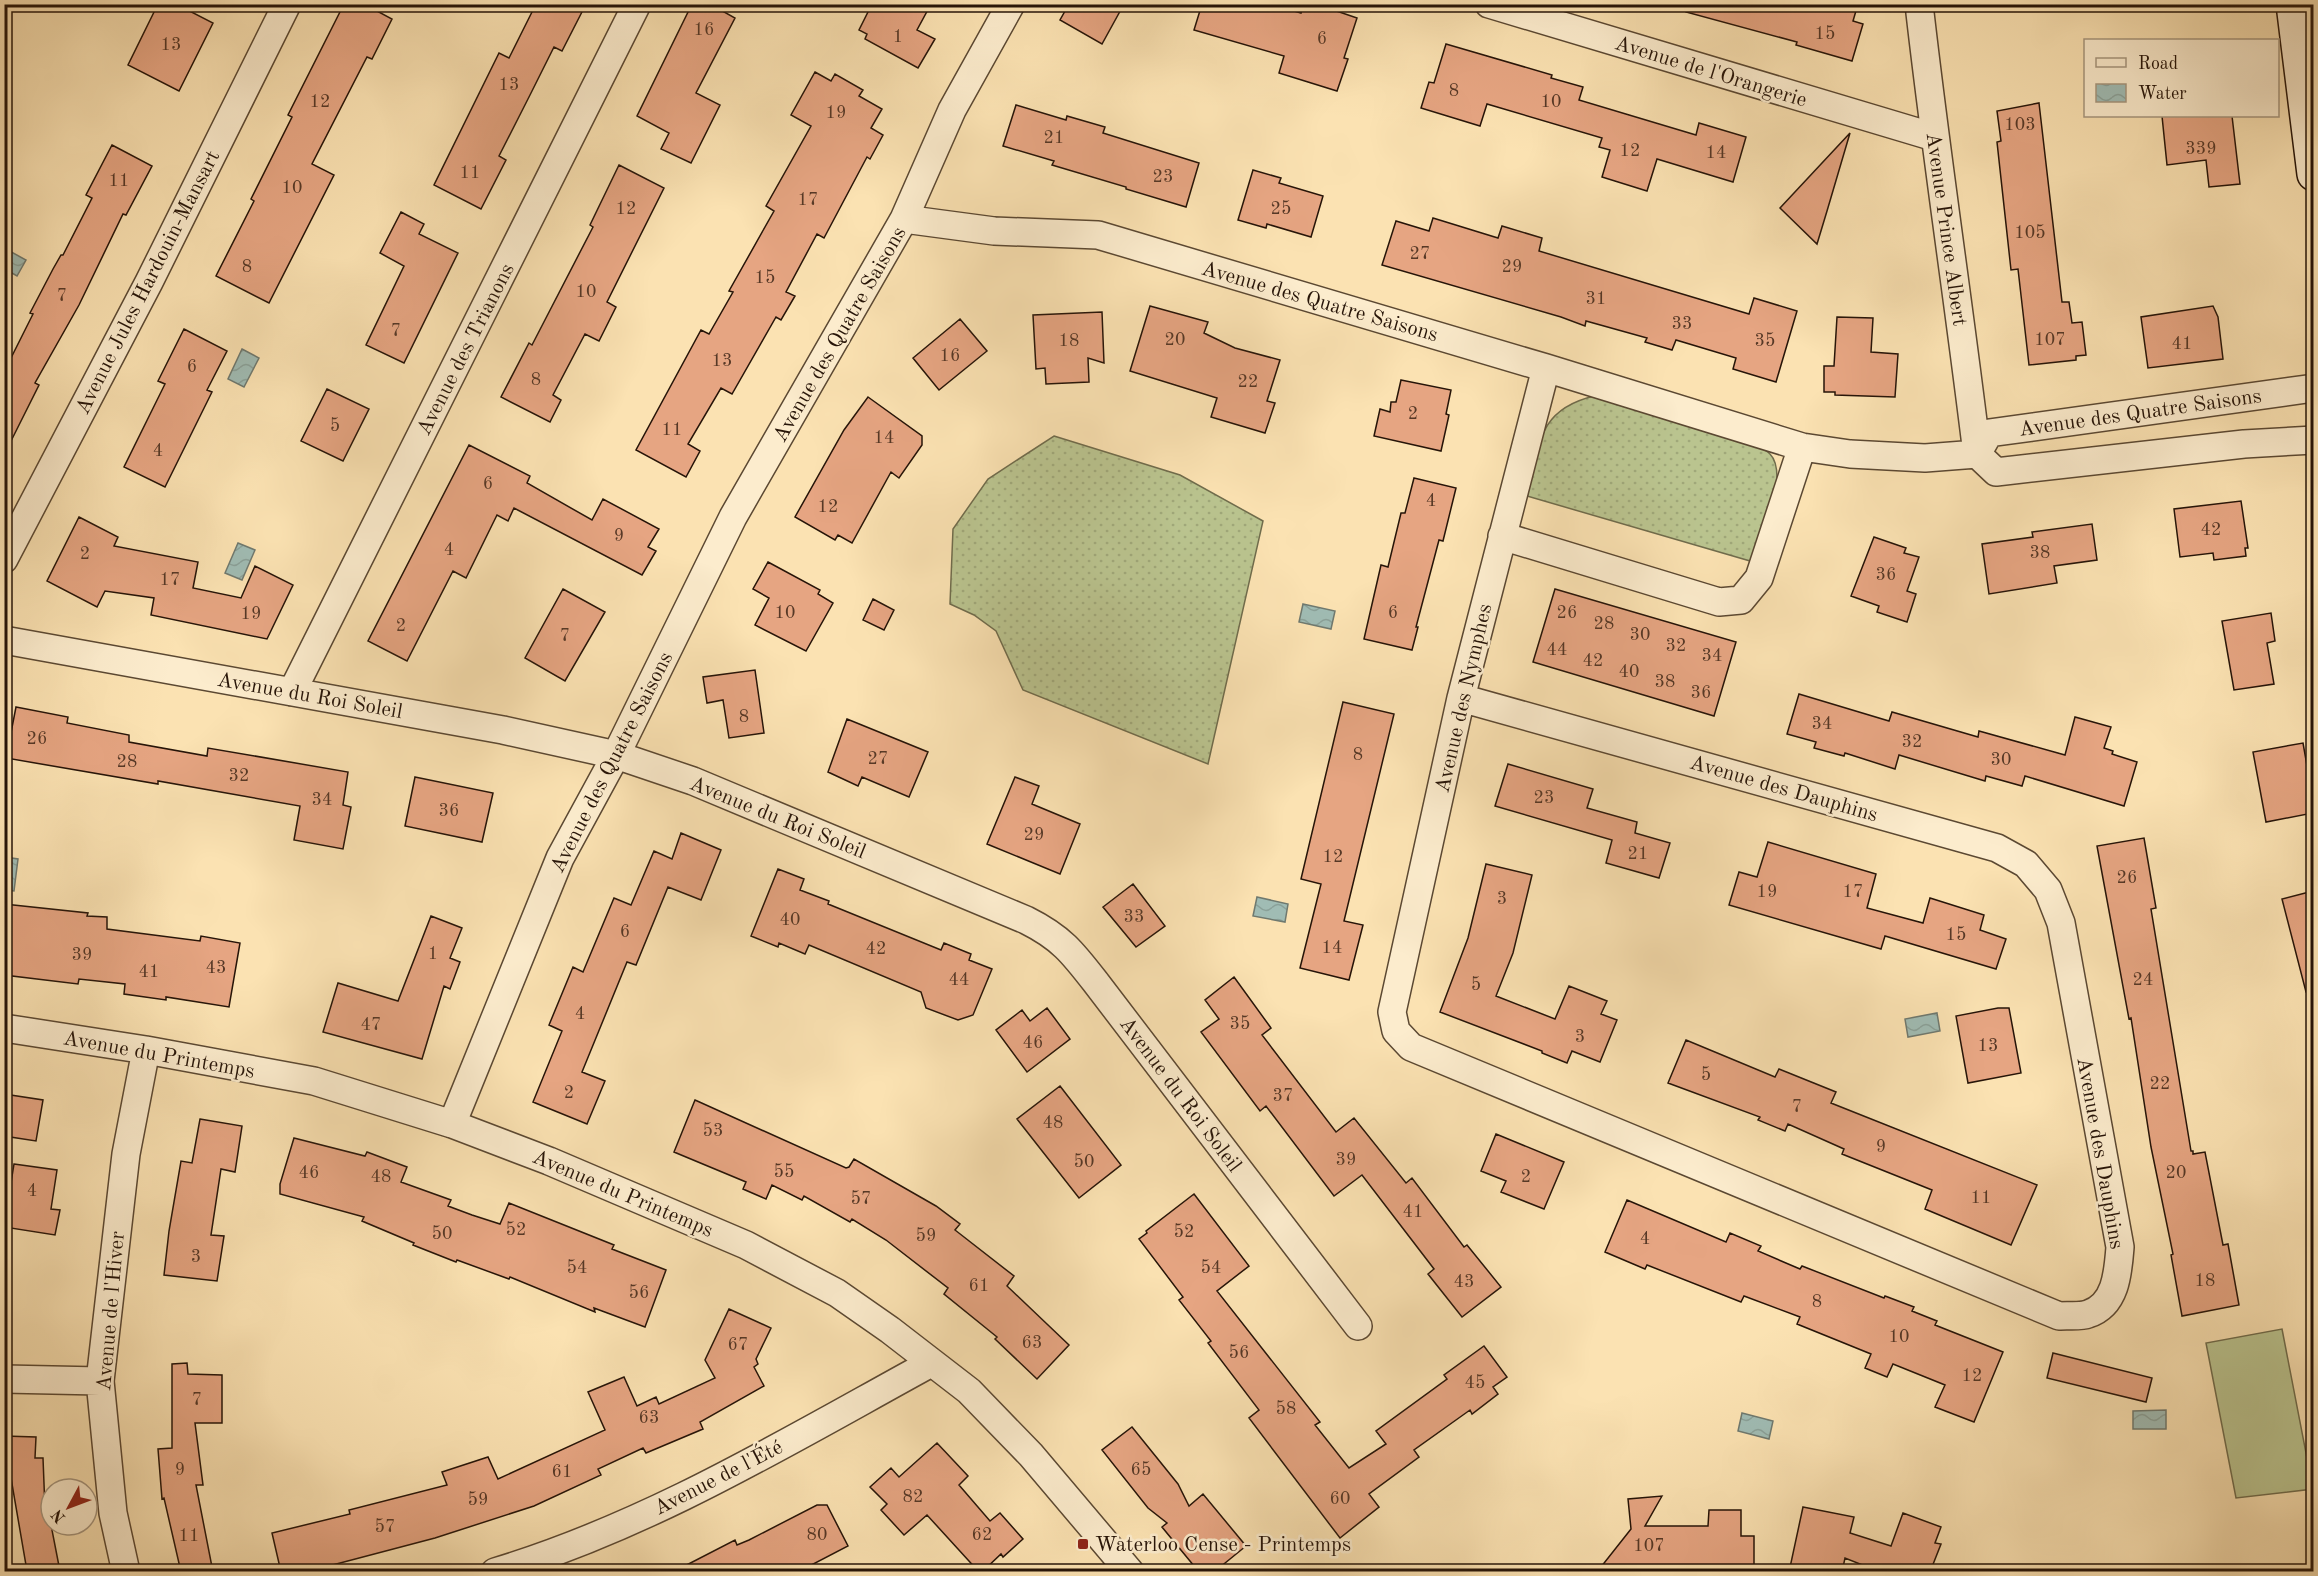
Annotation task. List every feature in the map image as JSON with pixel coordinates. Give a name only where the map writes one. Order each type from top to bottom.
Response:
[{"type":"main road","points":[[2293,4],[2313,174]]},
{"type":"street","name":"Avenue Jules Hardouin-Mansart","points":[[4,559],[143,292],[287,4]]},
{"type":"street","name":"Avenue des Trianons","points":[[292,692],[637,4]]},
{"type":"street","points":[[904,219],[952,110],[1011,4]]},
{"type":"street","name":"Avenue de l'Orangerie","points":[[1489,4],[1934,137]]},
{"type":"street","name":"Avenue Prince Albert","points":[[1919,4],[1934,137],[1977,454]]},
{"type":"street","name":"Avenue des Quatre Saisons","points":[[452,1124],[560,858],[616,754],[733,517],[904,219],[994,231],[1098,236],[1546,368],[1802,447],[1850,454],[1925,458],[1977,454],[1996,472],[2244,444],[2313,440]]},
{"type":"street","name":"Avenue des Nymphes","points":[[1396,1031],[1392,1012],[1461,698],[1546,368]]},
{"type":"street","name":"Avenue des Quatre Saisons","points":[[1977,454],[1989,434],[2313,387]]},
{"type":"street","points":[[1502,536],[1719,602],[1741,600],[1759,578],[1802,447]]},
{"type":"street","name":"Avenue du Roi Soleil","points":[[4,640],[503,730],[616,754],[704,785],[1050,932],[1073,953],[1358,1326]]},
{"type":"street","name":"Avenue des Dauphins","points":[[1396,1031],[1411,1047],[2060,1316],[2088,1314],[2108,1302],[2118,1273],[2120,1247],[2061,923],[2048,890],[2026,864],[1997,848],[1461,698]]},
{"type":"street","name":"Avenue du Printemps","points":[[4,1028],[146,1050],[314,1081],[452,1124],[549,1161],[746,1245],[837,1293],[890,1330],[969,1391],[1031,1455],[1130,1572]]},
{"type":"street","name":"Avenue de l'Hiver","points":[[126,1572],[113,1513],[100,1381],[126,1154],[146,1050]]},
{"type":"street","name":"Avenue de l'Été","points":[[495,1572],[616,1528],[688,1494],[931,1363]]},
{"type":"street","points":[[4,1379],[100,1381]]},
{"type":"green space","points":[[1594,396],[1750,441],[1770,454],[1775,463],[1776,491],[1757,563],[1527,496],[1538,447],[1550,421],[1575,402]]},
{"type":"green space","points":[[1054,436],[1180,475],[1263,521],[1208,764],[1023,690],[996,631],[974,615],[950,604],[953,529],[988,479]]},
{"type":"green space","points":[[2282,1329],[2313,1489],[2236,1498],[2206,1343]]},
{"type":"water","points":[[4,248],[26,260],[17,276],[5,269]]},
{"type":"water","points":[[242,349],[259,358],[244,387],[228,379]]},
{"type":"water","points":[[238,543],[255,550],[242,580],[225,573]]},
{"type":"water","points":[[1303,604],[1335,611],[1331,629],[1299,622]]},
{"type":"water","points":[[5,857],[18,859],[14,891],[5,890]]},
{"type":"water","points":[[1257,897],[1288,904],[1285,922],[1253,916]]},
{"type":"water","points":[[1937,1013],[1940,1031],[1908,1037],[1905,1019]]},
{"type":"water","points":[[2166,1410],[2166,1429],[2133,1429],[2133,1411]]},
{"type":"water","points":[[1742,1413],[1773,1421],[1769,1439],[1738,1431]]},
{"type":"building","points":[[158,4],[176,4],[213,23],[179,91],[128,65]]},
{"type":"building","points":[[344,4],[364,4],[392,19],[372,59],[367,57],[312,164],[334,175],[269,303],[216,276],[254,201],[251,199],[292,117],[288,115]]},
{"type":"building","points":[[536,4],[586,4],[562,51],[554,47],[499,156],[506,160],[481,209],[434,185],[499,53],[509,58]]},
{"type":"building","points":[[692,4],[710,4],[735,18],[696,93],[720,105],[691,163],[661,149],[669,133],[637,116]]},
{"type":"building","points":[[872,4],[931,4],[917,30],[935,39],[918,68],[865,39],[867,34],[859,30]]},
{"type":"building","points":[[1069,4],[1124,4],[1102,44],[1060,20]]},
{"type":"building","points":[[1202,4],[1271,4],[1301,13],[1304,4],[1316,4],[1357,18],[1344,58],[1348,59],[1337,91],[1279,73],[1284,56],[1194,30]]},
{"type":"building","points":[[1687,4],[1858,4],[1853,21],[1863,24],[1852,61],[1796,45],[1797,42],[1686,12]]},
{"type":"building","points":[[1446,44],[1552,75],[1551,78],[1583,87],[1579,100],[1696,135],[1699,123],[1746,137],[1733,182],[1657,159],[1647,191],[1602,177],[1610,150],[1599,147],[1602,138],[1487,104],[1480,126],[1421,108],[1429,82],[1434,83]]},
{"type":"building","points":[[815,72],[831,81],[835,74],[863,90],[859,96],[882,109],[871,128],[883,135],[870,159],[867,157],[824,238],[817,234],[786,292],[795,296],[781,320],[776,317],[732,394],[721,388],[688,444],[700,451],[686,477],[636,450],[701,330],[709,334],[733,292],[729,291],[774,211],[766,206],[811,126],[791,115]]},
{"type":"building","points":[[2039,103],[2062,302],[2069,302],[2072,323],[2082,322],[2086,355],[2076,356],[2076,360],[2029,365],[2018,269],[2011,270],[1997,142],[2001,141],[1997,111]]},
{"type":"building","points":[[1016,105],[1066,120],[1067,116],[1105,127],[1103,133],[1199,163],[1186,207],[1052,165],[1054,161],[1003,146]]},
{"type":"building","points":[[2162,117],[2232,117],[2240,184],[2209,187],[2206,160],[2167,165]]},
{"type":"building","points":[[1850,133],[1827,211],[1817,244],[1780,208]]},
{"type":"building","points":[[112,145],[152,166],[126,215],[123,214],[79,305],[35,383],[39,385],[4,455],[4,372],[33,314],[30,313],[92,198],[86,195]]},
{"type":"building","points":[[619,165],[664,188],[607,302],[616,307],[599,341],[585,334],[553,395],[561,400],[550,422],[501,397],[529,343],[532,345],[593,227],[590,225]]},
{"type":"building","points":[[1253,170],[1281,178],[1279,183],[1323,196],[1311,237],[1267,224],[1266,228],[1238,220]]},
{"type":"building","points":[[401,212],[424,224],[419,234],[458,253],[404,363],[366,345],[404,266],[380,253]]},
{"type":"building","points":[[1433,218],[1498,238],[1502,226],[1542,238],[1539,251],[1749,314],[1754,298],[1797,311],[1776,382],[1733,369],[1736,358],[1676,340],[1672,350],[1645,342],[1647,338],[1586,321],[1585,326],[1382,265],[1396,221],[1429,231]]},
{"type":"building","points":[[1150,306],[1208,322],[1204,333],[1235,348],[1280,360],[1267,401],[1275,403],[1265,433],[1211,417],[1217,398],[1130,371]]},
{"type":"building","points":[[2213,306],[2218,317],[2223,359],[2148,368],[2141,317]]},
{"type":"building","points":[[1102,312],[1104,363],[1088,358],[1089,382],[1046,384],[1045,368],[1036,369],[1033,315]]},
{"type":"building","points":[[1837,317],[1873,318],[1871,352],[1898,354],[1895,397],[1835,395],[1835,392],[1824,392],[1824,366],[1834,366]]},
{"type":"building","points":[[960,319],[987,351],[939,390],[913,358]]},
{"type":"building","points":[[184,329],[227,351],[207,390],[212,392],[165,487],[124,467],[165,384],[158,381]]},
{"type":"building","points":[[1401,380],[1451,390],[1446,414],[1449,415],[1441,451],[1374,436],[1380,409],[1390,412],[1391,402],[1396,402]]},
{"type":"building","points":[[327,389],[369,409],[343,461],[301,441]]},
{"type":"building","points":[[868,397],[922,436],[922,445],[899,478],[891,472],[852,543],[838,535],[835,540],[795,517],[844,430]]},
{"type":"building","points":[[469,445],[530,476],[527,483],[592,520],[603,499],[659,529],[648,547],[656,551],[642,575],[514,508],[508,521],[497,515],[466,578],[453,571],[407,661],[368,641]]},
{"type":"building","points":[[1414,478],[1456,488],[1443,541],[1439,540],[1412,650],[1364,639],[1381,565],[1388,567],[1401,513],[1405,513]]},
{"type":"building","points":[[2241,501],[2248,548],[2245,548],[2246,556],[2214,560],[2213,553],[2180,557],[2174,509]]},
{"type":"building","points":[[79,517],[118,537],[114,546],[198,562],[193,588],[241,598],[255,566],[293,585],[267,639],[151,615],[154,598],[105,591],[97,607],[47,581]]},
{"type":"building","points":[[2092,524],[2097,560],[2054,566],[2057,583],[1989,594],[1982,544],[2033,537],[2032,532]]},
{"type":"building","points":[[1874,537],[1906,548],[1904,553],[1919,557],[1907,591],[1916,594],[1907,622],[1877,612],[1879,606],[1851,596]]},
{"type":"building","points":[[768,562],[820,590],[818,594],[833,603],[806,651],[755,625],[769,598],[753,589]]},
{"type":"building","points":[[563,589],[605,612],[565,681],[525,658]]},
{"type":"building","points":[[1555,589],[1736,642],[1714,716],[1533,662]]},
{"type":"building","points":[[873,599],[894,610],[884,630],[863,620]]},
{"type":"building","points":[[2271,613],[2275,641],[2267,643],[2274,684],[2234,690],[2222,621]]},
{"type":"building","points":[[755,670],[764,733],[729,738],[723,700],[707,703],[703,677]]},
{"type":"building","points":[[1799,694],[1889,721],[1892,712],[1978,737],[1979,731],[2065,755],[2075,717],[2111,727],[2104,748],[2113,751],[2112,754],[2137,762],[2124,806],[2025,776],[2022,786],[1986,776],[1985,781],[1899,755],[1895,769],[1845,753],[1844,756],[1814,748],[1816,742],[1787,734]]},
{"type":"building","points":[[1343,702],[1394,714],[1344,921],[1363,925],[1349,980],[1300,968],[1321,884],[1301,879]]},
{"type":"building","points":[[16,707],[68,717],[67,723],[129,735],[129,742],[207,756],[208,748],[348,772],[343,805],[351,807],[343,849],[294,840],[300,806],[6,758]]},
{"type":"building","points":[[847,719],[928,752],[909,797],[862,777],[858,786],[828,772]]},
{"type":"building","points":[[2303,743],[2313,800],[2313,813],[2266,822],[2253,752]]},
{"type":"building","points":[[1508,764],[1593,789],[1587,808],[1637,822],[1635,833],[1670,843],[1659,878],[1606,863],[1612,840],[1495,806]]},
{"type":"building","points":[[415,777],[493,793],[482,842],[405,826]]},
{"type":"building","points":[[1015,777],[1039,786],[1032,804],[1080,824],[1060,874],[987,844]]},
{"type":"building","points":[[681,833],[721,850],[701,900],[668,887],[636,965],[627,962],[582,1072],[605,1081],[587,1124],[533,1102],[562,1031],[549,1025],[573,967],[583,972],[614,898],[631,905],[654,851],[672,859]]},
{"type":"building","points":[[2144,838],[2156,908],[2151,909],[2191,1151],[2193,1154],[2205,1152],[2223,1245],[2228,1244],[2239,1305],[2182,1316],[2171,1255],[2173,1254],[2151,1147],[2131,1018],[2129,1019],[2097,846]]},
{"type":"building","points":[[1768,842],[1876,874],[1867,908],[1923,923],[1930,898],[1984,915],[1980,930],[2006,939],[1996,969],[1885,936],[1881,949],[1729,905],[1739,872],[1757,877]]},
{"type":"building","points":[[1486,864],[1532,875],[1513,953],[1496,996],[1555,1019],[1569,986],[1607,1001],[1601,1014],[1617,1020],[1600,1062],[1572,1051],[1567,1063],[1542,1053],[1542,1051],[1440,1012],[1468,938]]},
{"type":"building","points":[[778,869],[804,879],[800,890],[829,901],[828,904],[941,950],[944,943],[971,954],[969,960],[992,969],[973,1015],[958,1020],[926,1008],[921,992],[809,945],[805,954],[779,943],[778,947],[751,936]]},
{"type":"building","points":[[1133,884],[1165,926],[1136,947],[1103,907]]},
{"type":"building","points":[[2313,891],[2313,991],[2306,992],[2282,899]]},
{"type":"building","points":[[4,904],[107,917],[107,929],[200,941],[201,936],[240,943],[229,1007],[166,997],[166,1000],[124,994],[125,984],[79,979],[78,984],[4,975]]},
{"type":"building","points":[[431,916],[462,928],[450,958],[460,962],[450,989],[444,986],[422,1059],[323,1032],[338,983],[398,1001]]},
{"type":"building","points":[[1234,977],[1271,1028],[1262,1035],[1336,1132],[1354,1118],[1406,1183],[1412,1178],[1464,1247],[1467,1245],[1501,1287],[1462,1317],[1428,1274],[1434,1269],[1362,1175],[1334,1196],[1266,1106],[1260,1111],[1201,1032],[1219,1019],[1205,1000]]},
{"type":"building","points":[[1047,1008],[1070,1039],[1027,1072],[996,1030],[1022,1010],[1030,1021]]},
{"type":"building","points":[[2009,1008],[2021,1073],[1968,1083],[1956,1016]]},
{"type":"building","points":[[1686,1040],[1775,1077],[1779,1069],[1836,1092],[1831,1103],[2037,1185],[2011,1245],[1925,1209],[1932,1190],[1842,1154],[1844,1149],[1788,1124],[1785,1131],[1758,1120],[1760,1117],[1668,1083]]},
{"type":"building","points":[[1060,1086],[1121,1165],[1079,1198],[1017,1119]]},
{"type":"building","points":[[4,1094],[43,1100],[36,1141],[4,1136]]},
{"type":"building","points":[[695,1100],[846,1168],[854,1159],[936,1206],[960,1224],[955,1230],[1014,1276],[1007,1286],[1069,1345],[1037,1379],[995,1339],[997,1337],[944,1294],[948,1288],[886,1240],[852,1219],[850,1222],[804,1196],[802,1200],[772,1185],[766,1199],[743,1189],[746,1182],[674,1152]]},
{"type":"building","points":[[200,1119],[242,1126],[235,1172],[221,1169],[211,1235],[224,1236],[217,1281],[164,1275],[181,1161],[192,1163]]},
{"type":"building","points":[[1496,1134],[1564,1162],[1544,1209],[1501,1192],[1506,1181],[1481,1171]]},
{"type":"building","points":[[294,1138],[365,1156],[367,1152],[407,1167],[401,1182],[451,1200],[448,1206],[472,1215],[500,1224],[509,1203],[614,1245],[612,1249],[666,1270],[645,1327],[594,1308],[595,1312],[510,1277],[509,1279],[457,1260],[456,1262],[362,1221],[364,1217],[280,1194],[280,1184]]},
{"type":"building","points":[[14,1164],[57,1170],[51,1209],[60,1210],[55,1235],[4,1227]]},
{"type":"building","points":[[1194,1194],[1249,1266],[1217,1291],[1320,1422],[1315,1425],[1349,1468],[1386,1444],[1376,1431],[1447,1379],[1444,1375],[1484,1346],[1507,1377],[1493,1387],[1498,1394],[1472,1414],[1470,1410],[1414,1450],[1419,1457],[1369,1494],[1379,1507],[1340,1538],[1249,1418],[1259,1410],[1208,1343],[1211,1341],[1179,1300],[1183,1297],[1139,1239]]},
{"type":"building","points":[[1627,1200],[1726,1242],[1730,1233],[1761,1246],[1758,1251],[1800,1269],[1802,1266],[1884,1298],[1885,1296],[1914,1307],[1912,1311],[1937,1321],[1935,1325],[2003,1352],[1974,1422],[1935,1407],[1945,1385],[1893,1364],[1887,1377],[1865,1368],[1871,1354],[1797,1324],[1800,1317],[1744,1296],[1741,1302],[1647,1265],[1645,1269],[1605,1252]]},
{"type":"building","points":[[729,1309],[771,1328],[756,1359],[758,1364],[754,1367],[764,1386],[700,1422],[703,1429],[646,1453],[643,1448],[598,1469],[601,1475],[534,1506],[435,1538],[306,1572],[281,1572],[272,1533],[350,1514],[349,1510],[447,1485],[442,1472],[488,1457],[498,1479],[605,1430],[588,1392],[624,1377],[637,1406],[656,1397],[659,1404],[715,1378],[705,1360]]},
{"type":"building","points":[[2053,1353],[2152,1378],[2146,1402],[2047,1378]]},
{"type":"building","points":[[187,1363],[188,1374],[222,1375],[222,1423],[195,1423],[203,1485],[196,1485],[213,1572],[181,1572],[164,1498],[162,1499],[158,1449],[172,1448],[172,1364]]},
{"type":"building","points":[[1132,1427],[1178,1484],[1189,1506],[1203,1494],[1246,1546],[1214,1572],[1199,1572],[1162,1527],[1167,1523],[1148,1508],[1102,1450]]},
{"type":"building","points":[[4,1436],[36,1437],[35,1458],[43,1458],[44,1477],[39,1477],[39,1537],[53,1537],[59,1566],[27,1571],[11,1478],[4,1478]]},
{"type":"building","points":[[937,1443],[968,1476],[959,1485],[990,1521],[1000,1513],[1023,1539],[1003,1557],[1001,1554],[982,1572],[979,1572],[927,1515],[904,1535],[881,1510],[887,1504],[870,1487],[891,1468],[899,1477]]},
{"type":"building","points":[[1662,1496],[1645,1526],[1708,1526],[1709,1510],[1741,1510],[1741,1536],[1754,1536],[1754,1572],[1597,1572],[1631,1529],[1628,1499]]},
{"type":"building","points":[[817,1505],[827,1505],[848,1546],[798,1572],[673,1572],[735,1540],[737,1545],[749,1540]]},
{"type":"building","points":[[1803,1507],[1854,1517],[1850,1533],[1891,1546],[1903,1513],[1941,1527],[1935,1543],[1941,1544],[1930,1572],[1880,1572],[1845,1558],[1842,1572],[1789,1572]]},
{"type":"place","name":"Waterloo Cense - Printemps","points":[[1083,1544]]}]
